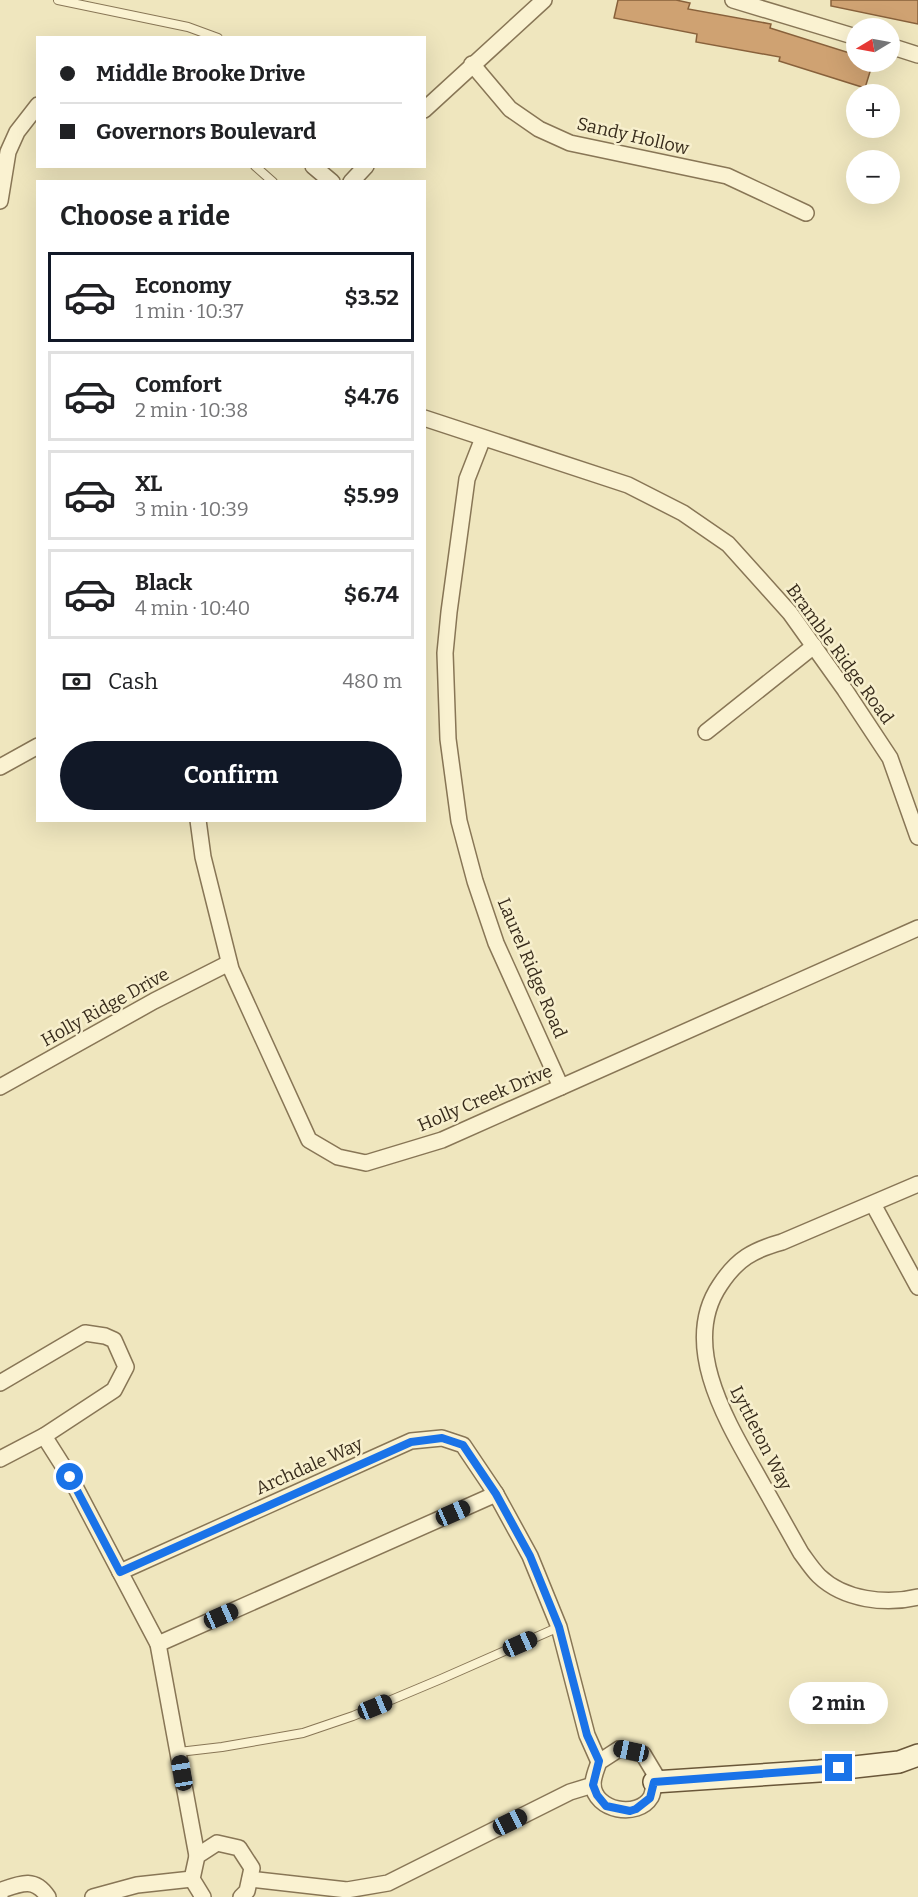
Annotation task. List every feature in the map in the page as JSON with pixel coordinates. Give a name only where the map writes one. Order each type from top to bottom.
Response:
[{"type":"street","points":[[426,108],[544,0]]},
{"type":"street","points":[[733,0],[846,34]]},
{"type":"street","points":[[900,49],[918,55]]},
{"type":"street","name":"Sandy Hollow","points":[[472,64],[510,109],[539,129],[570,142],[727,176],[806,213]]},
{"type":"street","points":[[0,201],[8,152],[17,132],[36,108]]},
{"type":"street","points":[[315,168],[330,180]]},
{"type":"street","points":[[353,180],[364,168]]},
{"type":"street","name":"Bramble Ridge Road","points":[[426,419],[628,485],[683,513],[728,544],[790,613],[890,758],[918,837]]},
{"type":"street","name":"Laurel Ridge Road","points":[[483,438],[467,479],[449,612],[445,653],[448,739],[459,821],[475,881],[496,943],[561,1087]]},
{"type":"street","points":[[706,732],[814,646]]},
{"type":"street","points":[[0,767],[36,747]]},
{"type":"street","name":"Holly Creek Drive","points":[[198,822],[202,857],[230,963],[309,1140],[338,1157],[366,1163],[442,1140],[918,928]]},
{"type":"street","name":"Holly Ridge Drive","points":[[0,1087],[154,1001],[230,963]]},
{"type":"street","name":"Lyttleton Way","points":[[918,1184],[783,1242],[761,1248],[744,1258],[729,1271],[716,1291],[709,1307],[705,1327],[705,1344],[714,1391],[726,1418],[801,1553],[814,1570],[833,1586],[856,1596],[876,1600],[902,1600],[918,1597]]},
{"type":"street","points":[[873,1204],[918,1287]]},
{"type":"street","points":[[0,1383],[85,1333],[114,1340],[126,1367],[114,1390],[44,1436],[0,1459]]},
{"type":"street","points":[[44,1436],[70,1477],[158,1644],[197,1856],[192,1879],[203,1897]]},
{"type":"street","name":"Archdale Way","points":[[120,1572],[411,1442],[442,1438],[463,1445],[496,1494],[530,1556],[559,1627],[587,1735],[599,1761]]},
{"type":"street","points":[[158,1644],[496,1494]]},
{"type":"street","points":[[619,1749],[643,1754],[656,1774],[654,1782],[650,1798],[630,1811],[606,1806],[597,1795],[593,1785],[599,1761],[619,1749]]},
{"type":"street","points":[[654,1782],[819,1771],[899,1762],[918,1755]]},
{"type":"street","points":[[250,1879],[347,1890],[388,1883],[570,1792],[593,1785]]},
{"type":"street","points":[[197,1856],[217,1843],[239,1848],[252,1868],[247,1891],[241,1897]]},
{"type":"street","points":[[93,1897],[137,1886],[192,1879]]},
{"type":"street","points":[[1,1886],[31,1883],[42,1888],[48,1897]]},
{"type":"lane","points":[[58,0],[188,27],[211,36]]},
{"type":"lane","points":[[257,168],[271,180]]},
{"type":"lane","points":[[179,1752],[303,1733],[353,1716],[419,1689],[559,1627]]},
{"type":"building","points":[[618,0],[676,0],[690,3],[688,9],[771,24],[770,28],[846,52],[846,72],[870,72],[866,84],[852,84],[779,61],[780,57],[696,42],[697,34],[614,18]]},
{"type":"building","points":[[831,0],[918,0],[918,24],[900,20],[900,18],[889,18],[831,6]]},
{"type":"route","points":[[70,1477],[120,1572],[411,1442],[442,1438],[463,1445],[496,1494],[530,1556],[559,1627],[587,1735],[599,1761],[593,1785],[597,1795],[606,1806],[630,1811],[636,1809],[650,1798],[654,1782],[839,1768]]}]
